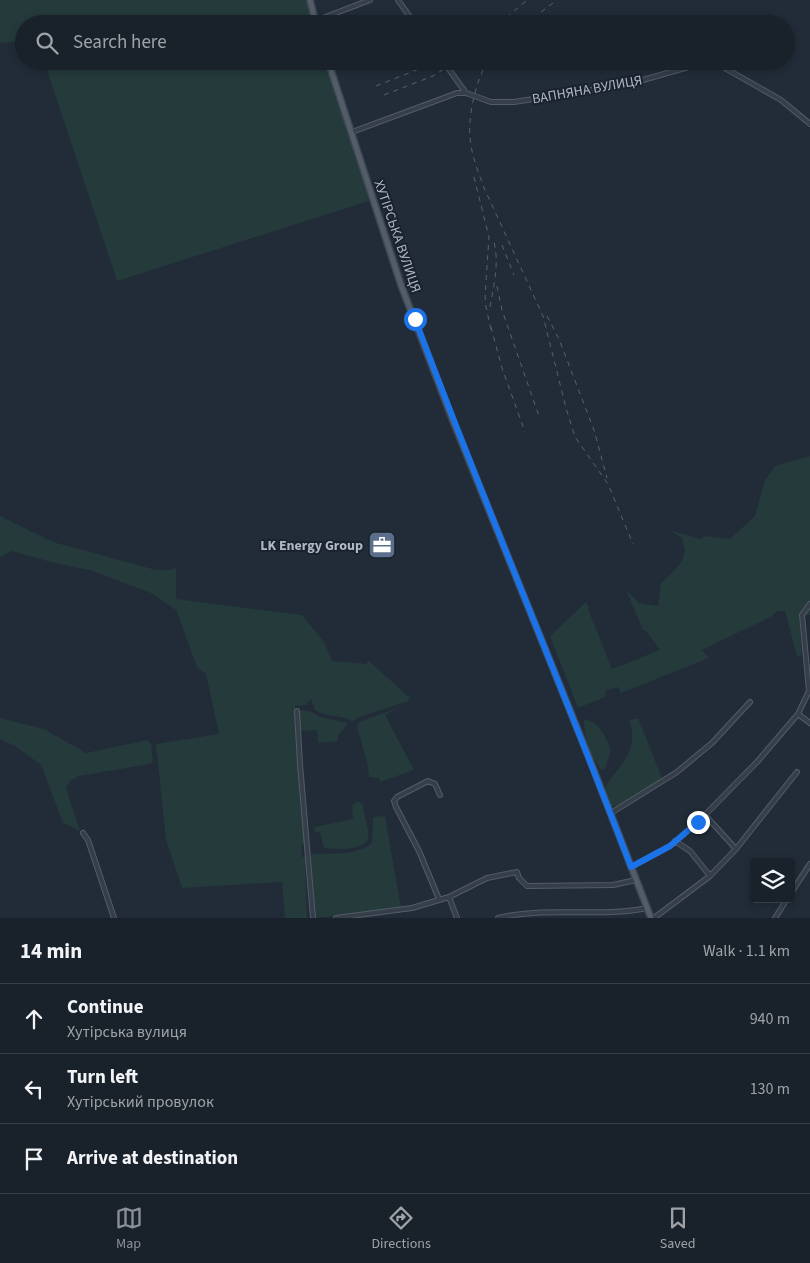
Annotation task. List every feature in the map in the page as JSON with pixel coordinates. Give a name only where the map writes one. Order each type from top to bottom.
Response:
[{"type":"main road","points":[[310,0],[314,15]]},
{"type":"main road","name":"ХУТІРСЬКА ВУЛИЦЯ","points":[[331,70],[402,285],[453,421],[652,918]]},
{"type":"street","points":[[333,15],[370,0]]},
{"type":"street","points":[[398,0],[409,15]]},
{"type":"street","points":[[352,132],[446,96],[466,93],[449,70]]},
{"type":"street","name":"ВАПНЯНА ВУЛИЦЯ","points":[[466,93],[491,102],[514,102],[629,84],[678,70]]},
{"type":"street","name":"ВАПНЯНА ВУЛИЦЯ","points":[[728,70],[781,100],[810,124]]},
{"type":"street","points":[[631,867],[675,841],[705,815],[757,762],[798,714],[809,691],[802,615],[810,604]]},
{"type":"street","points":[[610,813],[677,772],[712,743],[750,702]]},
{"type":"street","points":[[297,711],[313,918]]},
{"type":"street","points":[[798,714],[810,724]]},
{"type":"street","points":[[652,918],[710,876],[736,849],[797,772]]},
{"type":"street","points":[[439,899],[419,851],[394,801],[397,797],[428,781],[435,784],[440,795]]},
{"type":"street","points":[[705,815],[736,849]]},
{"type":"street","points":[[83,833],[88,840],[114,918]]},
{"type":"street","points":[[675,841],[690,851],[710,876]]},
{"type":"street","points":[[795,887],[810,864]]},
{"type":"street","points":[[336,918],[412,908],[449,896],[487,878],[517,872],[519,878],[527,886],[613,885],[636,880]]},
{"type":"street","points":[[449,896],[457,918]]},
{"type":"street","points":[[775,918],[784,903]]},
{"type":"street","points":[[498,918],[528,913],[625,912],[647,908]]},
{"type":"green space","points":[[0,0],[309,0],[313,15],[15,15],[15,42],[0,43]]},
{"type":"green space","points":[[47,70],[330,70],[372,200],[117,281]]},
{"type":"green space","points":[[810,456],[810,615],[799,616],[802,655],[797,656],[785,611],[777,611],[772,616],[702,650],[709,658],[621,693],[618,687],[606,690],[605,697],[578,708],[550,636],[586,602],[612,669],[660,650],[647,632],[643,630],[626,590],[639,603],[658,606],[661,583],[682,561],[685,551],[682,538],[669,530],[701,539],[704,536],[730,539],[755,516],[765,480],[775,466]]},
{"type":"green space","points":[[0,516],[53,542],[156,570],[176,568],[176,599],[302,615],[324,642],[332,661],[366,664],[369,661],[410,698],[406,702],[359,717],[353,721],[315,710],[311,699],[306,705],[295,706],[305,843],[301,846],[302,857],[305,857],[307,918],[285,918],[282,882],[182,888],[166,840],[156,744],[219,734],[206,674],[197,667],[176,610],[151,593],[93,571],[12,551],[0,557]]},
{"type":"green space","points":[[400,707],[385,715],[414,770],[380,782],[379,778],[369,777],[367,762],[357,727],[359,722]]},
{"type":"green space","points":[[300,711],[312,712],[320,717],[348,723],[338,736],[338,741],[318,743],[317,730],[300,731]]},
{"type":"green space","points":[[0,718],[44,729],[86,753],[147,740],[151,744],[153,761],[150,764],[79,776],[71,780],[66,788],[80,831],[63,823],[41,765],[15,746],[0,739]]},
{"type":"green space","points":[[638,718],[662,778],[618,806],[611,806],[606,787],[630,751],[632,737],[629,720]]},
{"type":"green space","points":[[584,720],[598,726],[609,745],[611,750],[605,769],[602,770],[598,766],[592,754],[585,732]]},
{"type":"green space","points":[[357,801],[363,804],[368,838],[365,843],[352,848],[324,848],[320,832],[315,832],[314,827],[353,819],[352,805]]},
{"type":"green space","points":[[385,816],[401,908],[315,918],[311,856],[313,854],[351,852],[365,847],[372,843],[373,817]]},
{"type":"railway","points":[[510,15],[527,0]]},
{"type":"railway","points":[[537,15],[557,0]]},
{"type":"railway","points":[[376,86],[416,70]]},
{"type":"railway","points":[[384,95],[433,76],[442,70]]},
{"type":"railway","points":[[484,70],[477,87],[470,119],[471,144],[476,164],[485,190],[543,316],[575,437],[608,484],[633,544]]},
{"type":"railway","points":[[474,177],[489,237],[485,296],[492,334]]},
{"type":"railway","points":[[490,307],[496,264],[493,238]]},
{"type":"railway","points":[[502,245],[514,275]]},
{"type":"railway","points":[[497,286],[502,310],[540,419]]},
{"type":"railway","points":[[547,316],[559,339],[594,430],[607,478]]},
{"type":"railway","points":[[491,327],[502,368],[525,432]]},
{"type":"place","name":"LK Energy Group","points":[[382,545]]},
{"type":"route","points":[[415,319],[453,421],[588,755],[631,867],[670,846],[698,822]]}]
